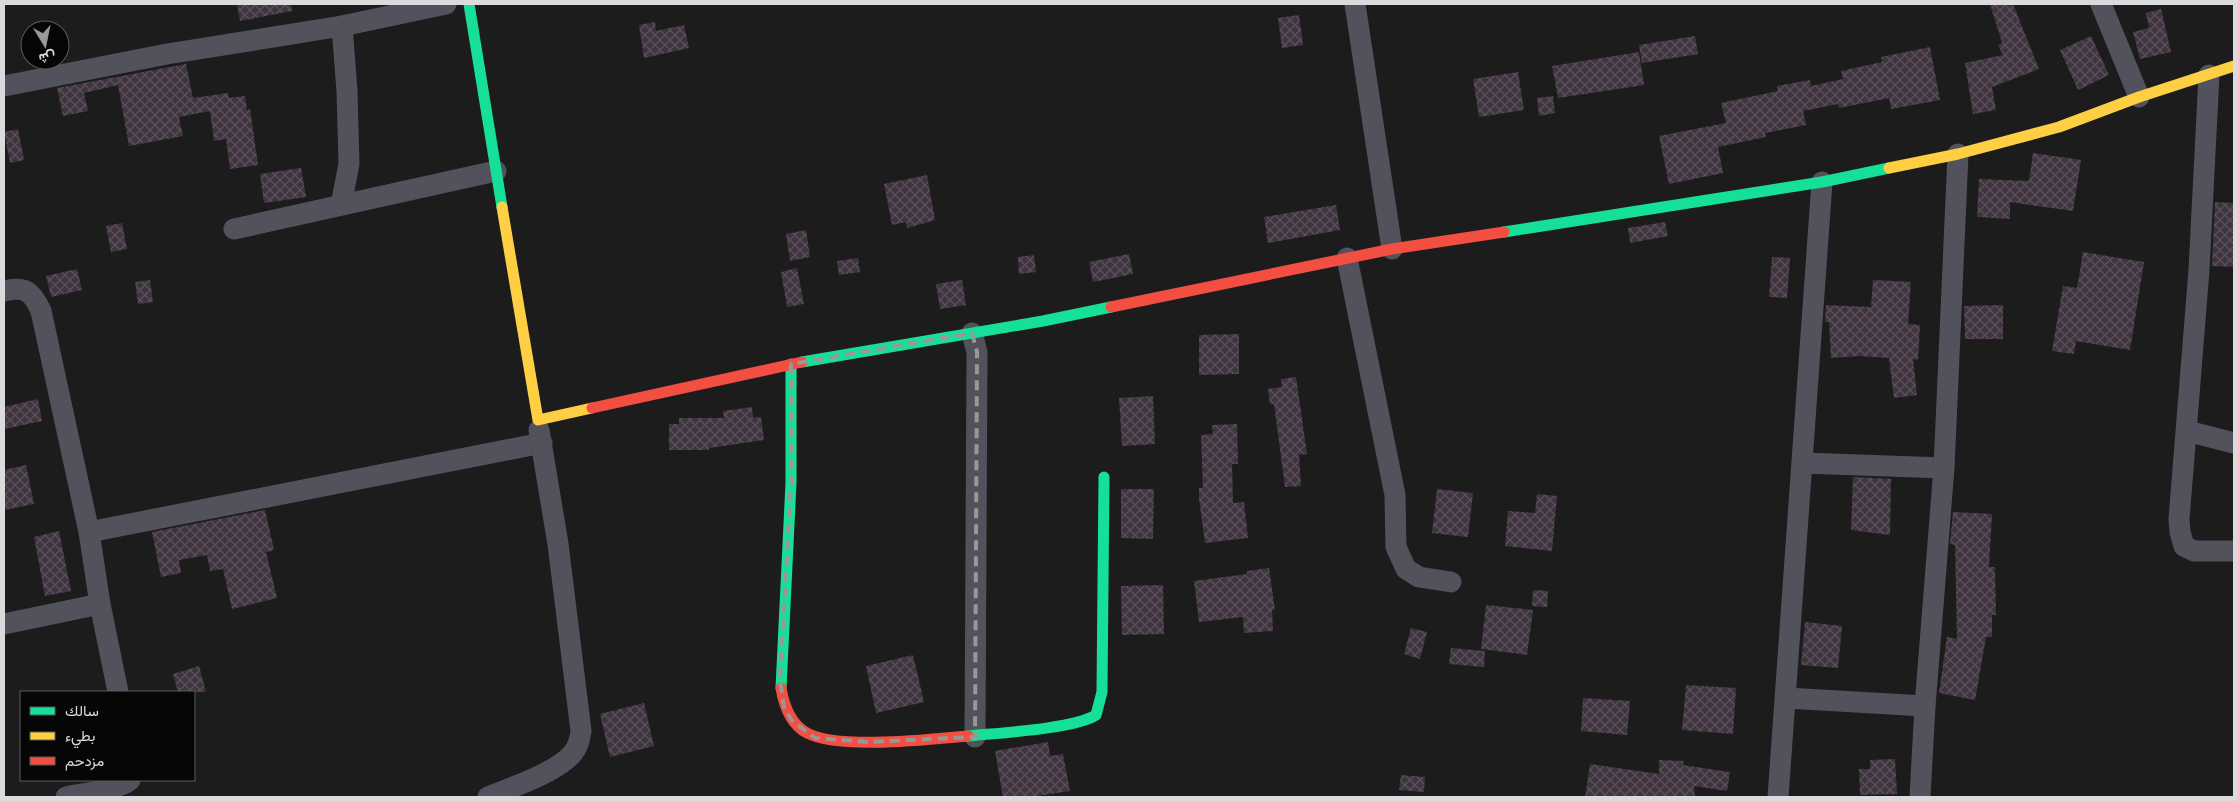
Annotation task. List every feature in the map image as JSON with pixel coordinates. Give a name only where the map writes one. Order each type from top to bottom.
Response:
[{"type":"street","points":[[4,86],[167,54],[342,26],[446,4]]},
{"type":"street","points":[[468,4],[558,544],[581,731],[577,746],[568,759],[539,775],[488,797]]},
{"type":"street","points":[[1355,4],[1392,249]]},
{"type":"street","points":[[2101,4],[2139,97]]},
{"type":"street","points":[[341,205],[349,154],[342,26]]},
{"type":"street","points":[[538,420],[792,364],[1042,321],[1392,249],[1822,182],[1958,154],[2059,127],[2139,97],[2234,66]]},
{"type":"street","points":[[2209,75],[2199,270],[2179,519],[2184,546],[2194,551],[2234,551]]},
{"type":"street","points":[[1920,797],[1925,706],[1944,468],[1958,154]]},
{"type":"street","points":[[234,229],[496,171]]},
{"type":"street","points":[[1778,797],[1822,182]]},
{"type":"street","points":[[1347,258],[1395,495],[1396,547],[1406,569],[1419,577],[1451,582]]},
{"type":"street","points":[[4,291],[15,289],[30,292],[41,311],[89,532],[100,604],[118,691]]},
{"type":"street","points":[[972,333],[977,352],[975,737]]},
{"type":"street","points":[[792,364],[791,483],[780,680],[781,696],[784,707],[792,721],[802,730],[816,738],[867,742],[975,737],[1088,720],[1096,715],[1102,692],[1104,477]]},
{"type":"street","points":[[2187,431],[2234,443]]},
{"type":"street","points":[[89,532],[542,443]]},
{"type":"street","points":[[1803,463],[1944,468]]},
{"type":"street","points":[[4,624],[100,604]]},
{"type":"street","points":[[1786,698],[1925,706]]},
{"type":"street","points":[[66,797],[118,786],[129,781]]},
{"type":"highlighted area","points":[[972,333],[977,352],[975,737],[867,742],[815,738],[792,721],[784,707],[780,680],[791,483],[791,364]]},
{"type":"building","points":[[237,4],[291,4],[292,11],[240,21]]},
{"type":"building","points":[[1990,4],[2013,4],[2039,69],[1992,87],[1996,110],[1973,114],[1965,63],[2003,55],[1998,45],[2002,43]]},
{"type":"building","points":[[2161,9],[2171,52],[2140,59],[2133,32],[2149,28],[2146,13]]},
{"type":"building","points":[[1299,15],[1303,45],[1282,48],[1278,18]]},
{"type":"building","points":[[655,22],[656,31],[684,25],[689,48],[644,58],[639,25]]},
{"type":"building","points":[[1695,36],[1698,54],[1642,63],[1639,45]]},
{"type":"building","points":[[2091,36],[2109,75],[2078,90],[2060,50]]},
{"type":"building","points":[[1930,47],[1940,100],[1891,109],[1889,98],[1839,108],[1838,104],[1803,111],[1806,125],[1765,133],[1766,137],[1718,147],[1723,173],[1669,184],[1659,136],[1726,123],[1721,103],[1778,91],[1777,86],[1810,80],[1811,86],[1843,79],[1841,71],[1882,62],[1881,57]]},
{"type":"building","points":[[1639,52],[1644,85],[1558,98],[1552,66]]},
{"type":"building","points":[[186,64],[193,98],[228,93],[229,98],[245,96],[247,110],[250,109],[258,165],[230,169],[226,139],[214,141],[210,111],[179,117],[183,136],[129,146],[118,85],[84,93],[88,111],[63,116],[57,88]]},
{"type":"building","points":[[1518,72],[1524,110],[1479,117],[1473,79]]},
{"type":"building","points":[[1553,96],[1555,113],[1539,116],[1537,98]]},
{"type":"building","points":[[18,129],[24,160],[10,163],[4,132]]},
{"type":"building","points":[[2033,153],[2081,160],[2073,211],[2010,202],[2010,219],[1977,217],[1979,179],[2029,181]]},
{"type":"building","points":[[301,168],[306,197],[264,203],[260,174]]},
{"type":"building","points":[[927,175],[935,220],[907,228],[906,222],[892,225],[884,184]]},
{"type":"building","points":[[2215,202],[2234,203],[2234,267],[2212,266]]},
{"type":"building","points":[[1336,205],[1340,230],[1268,243],[1264,217]]},
{"type":"building","points":[[1665,222],[1668,236],[1630,243],[1628,228]]},
{"type":"building","points":[[122,223],[127,249],[111,252],[106,226]]},
{"type":"building","points":[[806,230],[810,257],[790,261],[786,234]]},
{"type":"building","points":[[2083,252],[2144,262],[2130,350],[2076,341],[2074,354],[2052,351],[2063,286],[2077,288]]},
{"type":"building","points":[[1129,254],[1133,274],[1093,282],[1089,262]]},
{"type":"building","points":[[1034,255],[1036,272],[1019,274],[1018,257]]},
{"type":"building","points":[[1772,257],[1790,258],[1787,298],[1769,297]]},
{"type":"building","points":[[858,258],[860,272],[839,275],[837,261]]},
{"type":"building","points":[[797,268],[804,304],[787,307],[781,272]]},
{"type":"building","points":[[77,269],[82,290],[51,297],[46,276]]},
{"type":"building","points":[[150,280],[153,302],[138,304],[135,282]]},
{"type":"building","points":[[962,280],[966,305],[940,309],[936,284]]},
{"type":"building","points":[[1873,280],[1911,282],[1908,324],[1920,325],[1918,360],[1913,359],[1917,395],[1894,398],[1889,358],[1859,356],[1831,358],[1829,322],[1825,322],[1826,305],[1871,307]]},
{"type":"building","points":[[2003,305],[2003,339],[1965,339],[1964,306]]},
{"type":"building","points":[[1239,334],[1239,374],[1199,375],[1199,335]]},
{"type":"building","points":[[1296,377],[1307,454],[1299,455],[1301,486],[1285,487],[1274,404],[1270,404],[1268,389],[1282,387],[1281,379]]},
{"type":"building","points":[[1153,396],[1155,444],[1122,446],[1119,398]]},
{"type":"building","points":[[38,399],[42,421],[4,429],[4,407]]},
{"type":"building","points":[[752,407],[753,418],[761,417],[764,440],[709,448],[709,450],[669,450],[669,424],[679,424],[679,418],[724,418],[723,411]]},
{"type":"building","points":[[1237,424],[1238,464],[1232,464],[1233,503],[1244,502],[1248,538],[1205,543],[1199,498],[1199,488],[1203,488],[1201,435],[1213,434],[1212,425]]},
{"type":"building","points":[[26,465],[34,504],[4,510],[4,470]]},
{"type":"building","points":[[1853,477],[1891,479],[1890,535],[1851,530]]},
{"type":"building","points":[[1121,489],[1154,489],[1153,539],[1121,538]]},
{"type":"building","points":[[1437,489],[1473,493],[1468,537],[1432,533]]},
{"type":"building","points":[[1537,494],[1557,496],[1552,551],[1505,546],[1508,511],[1535,513]]},
{"type":"building","points":[[265,510],[274,550],[266,552],[277,598],[232,609],[223,569],[210,571],[207,555],[179,560],[181,573],[161,577],[152,532]]},
{"type":"building","points":[[1953,512],[1992,514],[1989,567],[1995,567],[1996,615],[1992,615],[1992,637],[1986,637],[1975,700],[1939,693],[1947,637],[1957,639],[1955,545],[1950,544]]},
{"type":"building","points":[[59,531],[71,591],[45,596],[34,537]]},
{"type":"building","points":[[1269,568],[1275,610],[1272,610],[1273,631],[1244,633],[1243,617],[1199,622],[1194,581],[1247,574],[1247,571]]},
{"type":"building","points":[[1163,585],[1164,634],[1122,635],[1121,586]]},
{"type":"building","points":[[1533,590],[1548,591],[1547,607],[1532,606]]},
{"type":"building","points":[[1486,605],[1533,610],[1527,655],[1481,649]]},
{"type":"building","points":[[1805,622],[1842,626],[1838,668],[1801,665]]},
{"type":"building","points":[[1411,628],[1427,632],[1420,659],[1404,654]]},
{"type":"building","points":[[1451,648],[1485,651],[1484,667],[1449,664]]},
{"type":"building","points":[[913,655],[924,702],[876,713],[866,666]]},
{"type":"building","points":[[199,666],[206,692],[178,691],[173,674]]},
{"type":"building","points":[[1686,685],[1736,688],[1733,734],[1682,730]]},
{"type":"building","points":[[1583,698],[1630,701],[1627,735],[1581,731]]},
{"type":"building","points":[[644,703],[654,746],[610,757],[600,714]]},
{"type":"building","points":[[1048,742],[1050,756],[1063,754],[1070,791],[1031,797],[1003,797],[995,751]]},
{"type":"building","points":[[1895,759],[1897,794],[1860,795],[1859,769],[1870,769],[1870,760]]},
{"type":"building","points":[[1659,760],[1684,761],[1683,765],[1730,772],[1727,791],[1694,786],[1695,797],[1585,797],[1590,764],[1659,774]]},
{"type":"building","points":[[1401,775],[1425,777],[1424,792],[1399,790]]},
{"type":"traffic: fast","points":[[469,4],[502,207]]},
{"type":"traffic: fast","points":[[1504,232],[1822,182],[1889,168]]},
{"type":"traffic: fast","points":[[802,362],[1043,321],[1111,307]]},
{"type":"traffic: fast","points":[[781,688],[791,483],[791,364]]},
{"type":"traffic: fast","points":[[968,736],[1053,727],[1071,724],[1096,715],[1102,692],[1104,477]]},
{"type":"traffic: slow","points":[[1889,168],[1958,154],[2059,127],[2139,97],[2234,66]]},
{"type":"traffic: slow","points":[[502,207],[538,420],[592,408]]},
{"type":"traffic: jam","points":[[1111,307],[1392,249],[1504,232]]},
{"type":"traffic: jam","points":[[592,408],[802,362]]},
{"type":"traffic: jam","points":[[781,688],[786,708],[792,720],[807,733],[821,738],[840,741],[886,742],[968,736]]}]
